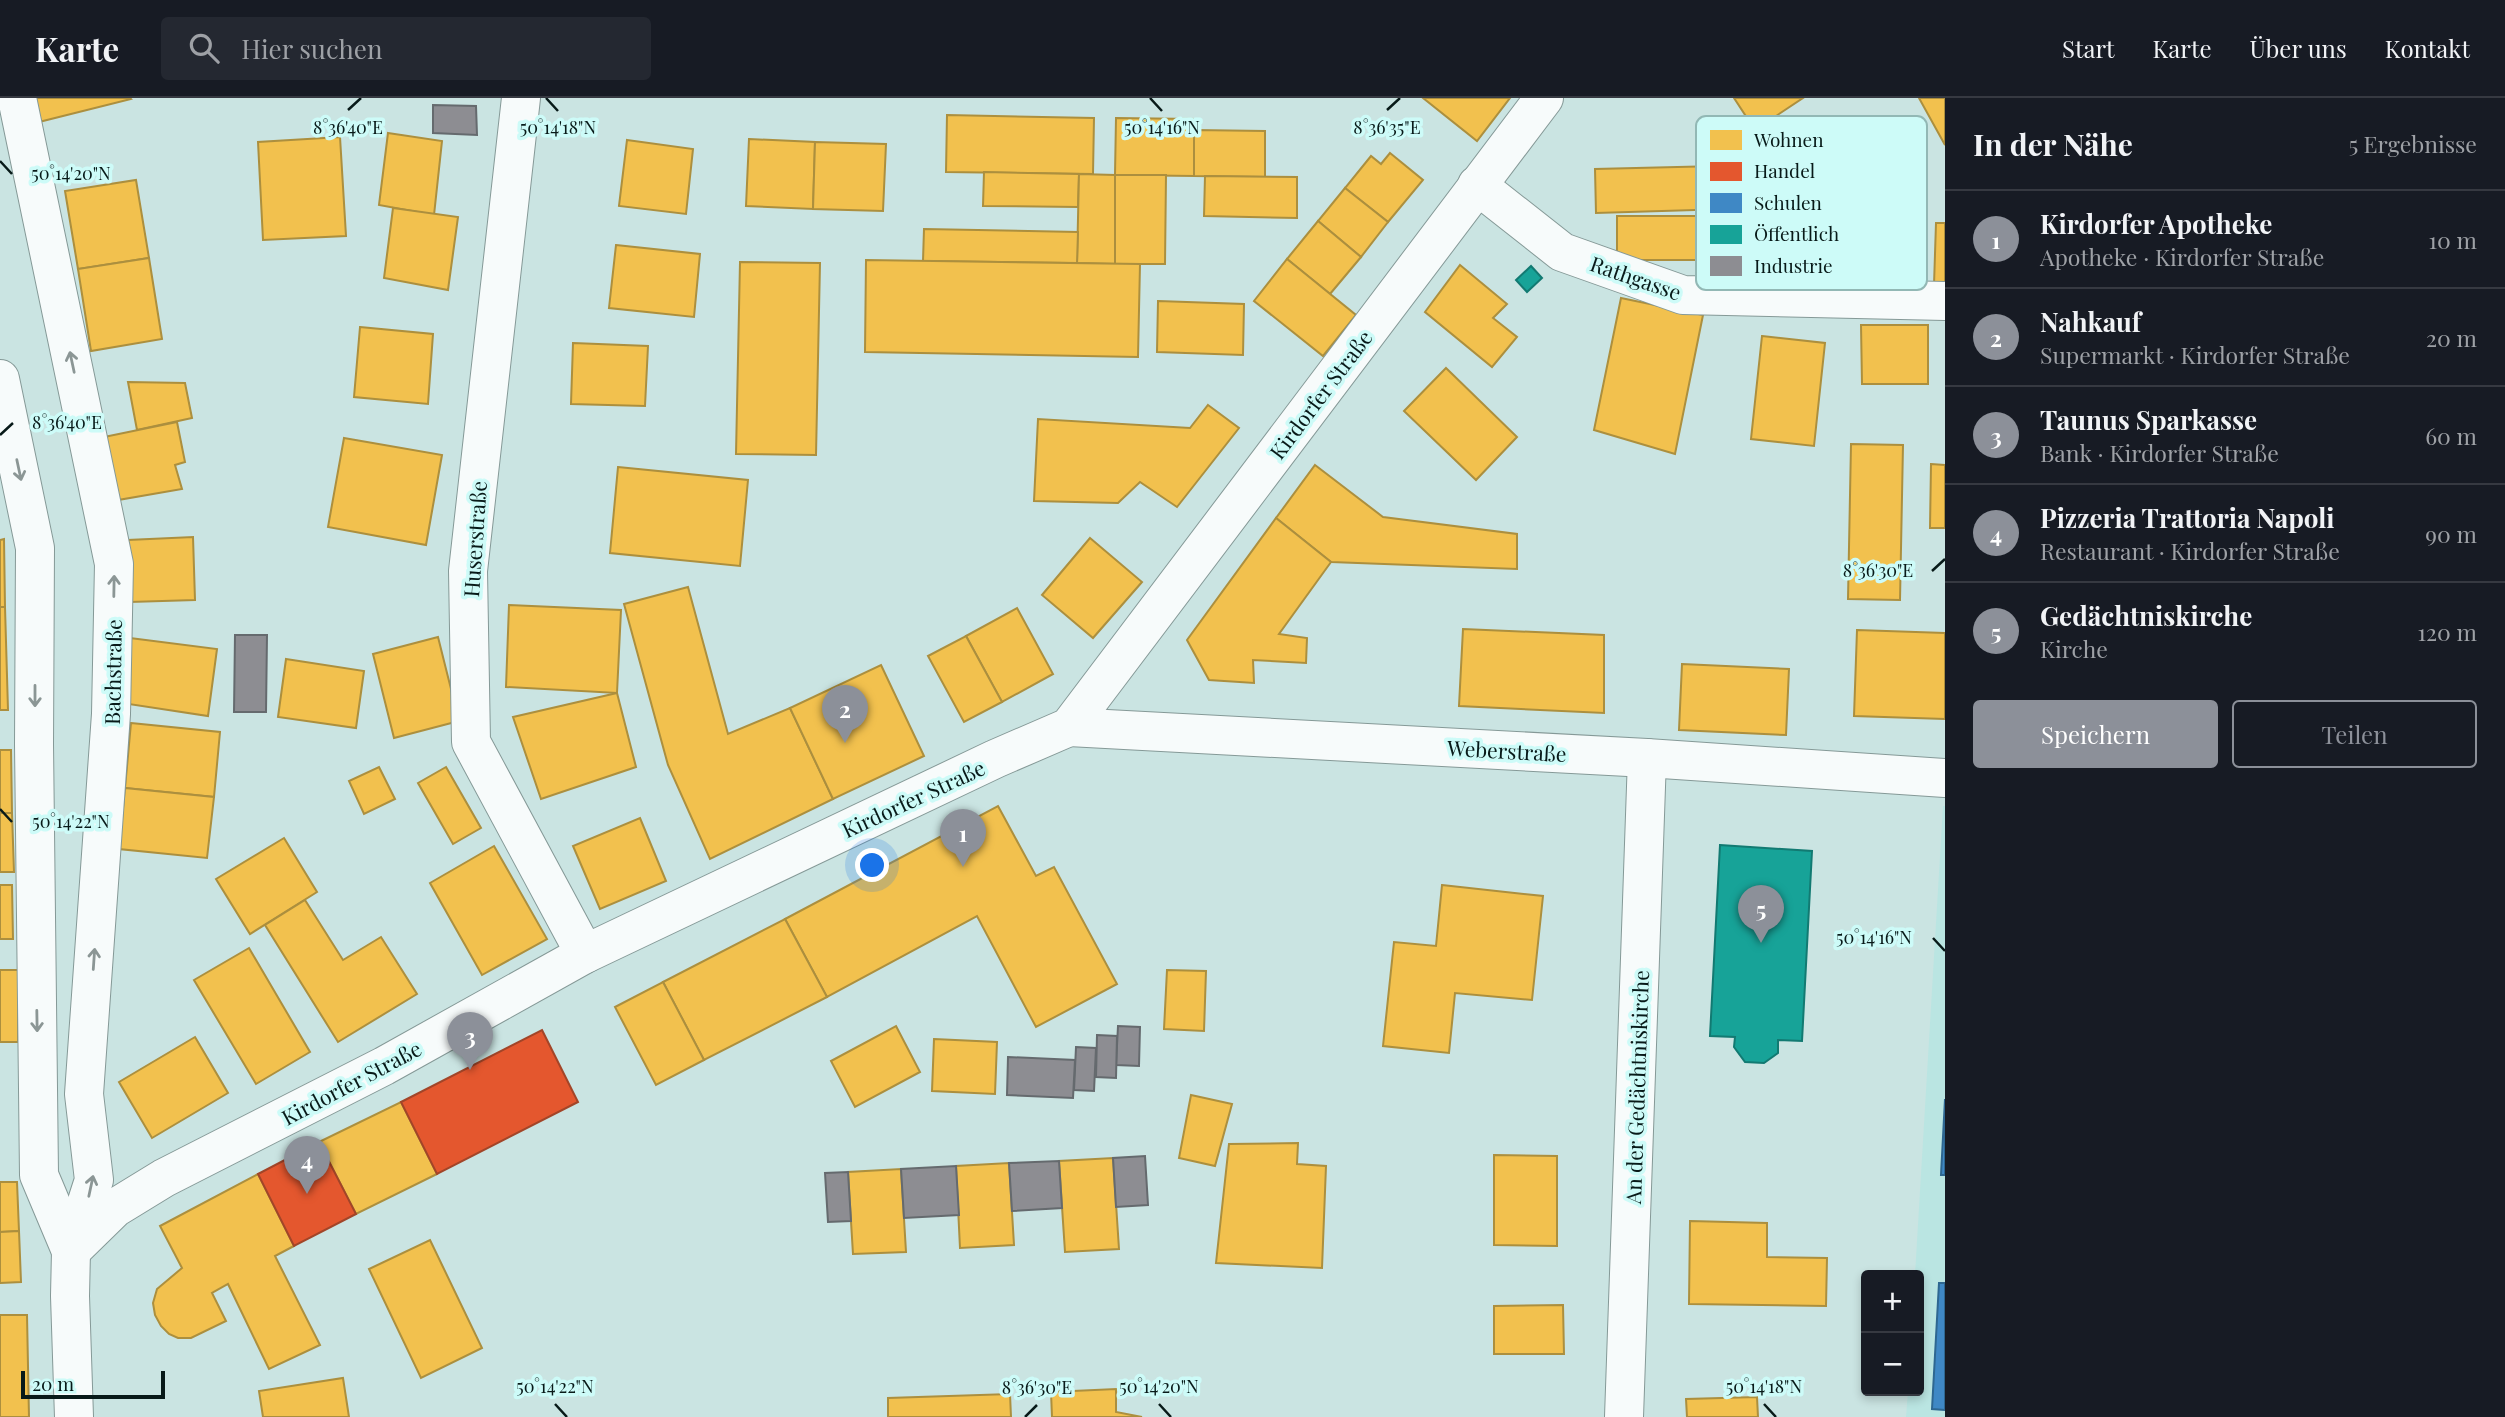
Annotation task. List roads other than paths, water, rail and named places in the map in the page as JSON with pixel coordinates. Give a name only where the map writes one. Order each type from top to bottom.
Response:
[{"type":"street","name":"Bachstraße","points":[[18,98],[114,564],[111,715],[84,1094],[94,1180],[71,1251],[74,1417]]},
{"type":"street","name":"Huserstraße","points":[[521,98],[468,571],[471,742],[585,954]]},
{"type":"street","name":"Kirdorfer Straße","points":[[71,1251],[115,1208],[164,1178],[384,1066],[585,954],[1069,727],[1544,98]]},
{"type":"street","name":"Rathgasse","points":[[1477,186],[1562,251],[1682,295],[1945,301]]},
{"type":"street","name":"Bachstraße","points":[[0,379],[35,548],[34,758],[39,1175],[71,1251]]},
{"type":"street","name":"Weberstraße","points":[[1069,727],[1647,758],[1945,778]]},
{"type":"street","name":"An der Gedächtniskirche","points":[[1624,1417],[1647,758]]},
{"type":"place","name":"Nahkauf","points":[[845,743]]},
{"type":"place","name":"Kirdorfer Apotheke","points":[[963,867]]},
{"type":"place","name":"Gedächtniskirche","points":[[1761,943]]},
{"type":"place","name":"Taunus Sparkasse","points":[[470,1070]]},
{"type":"place","name":"Pizzeria Trattoria Napoli","points":[[307,1194]]}]
